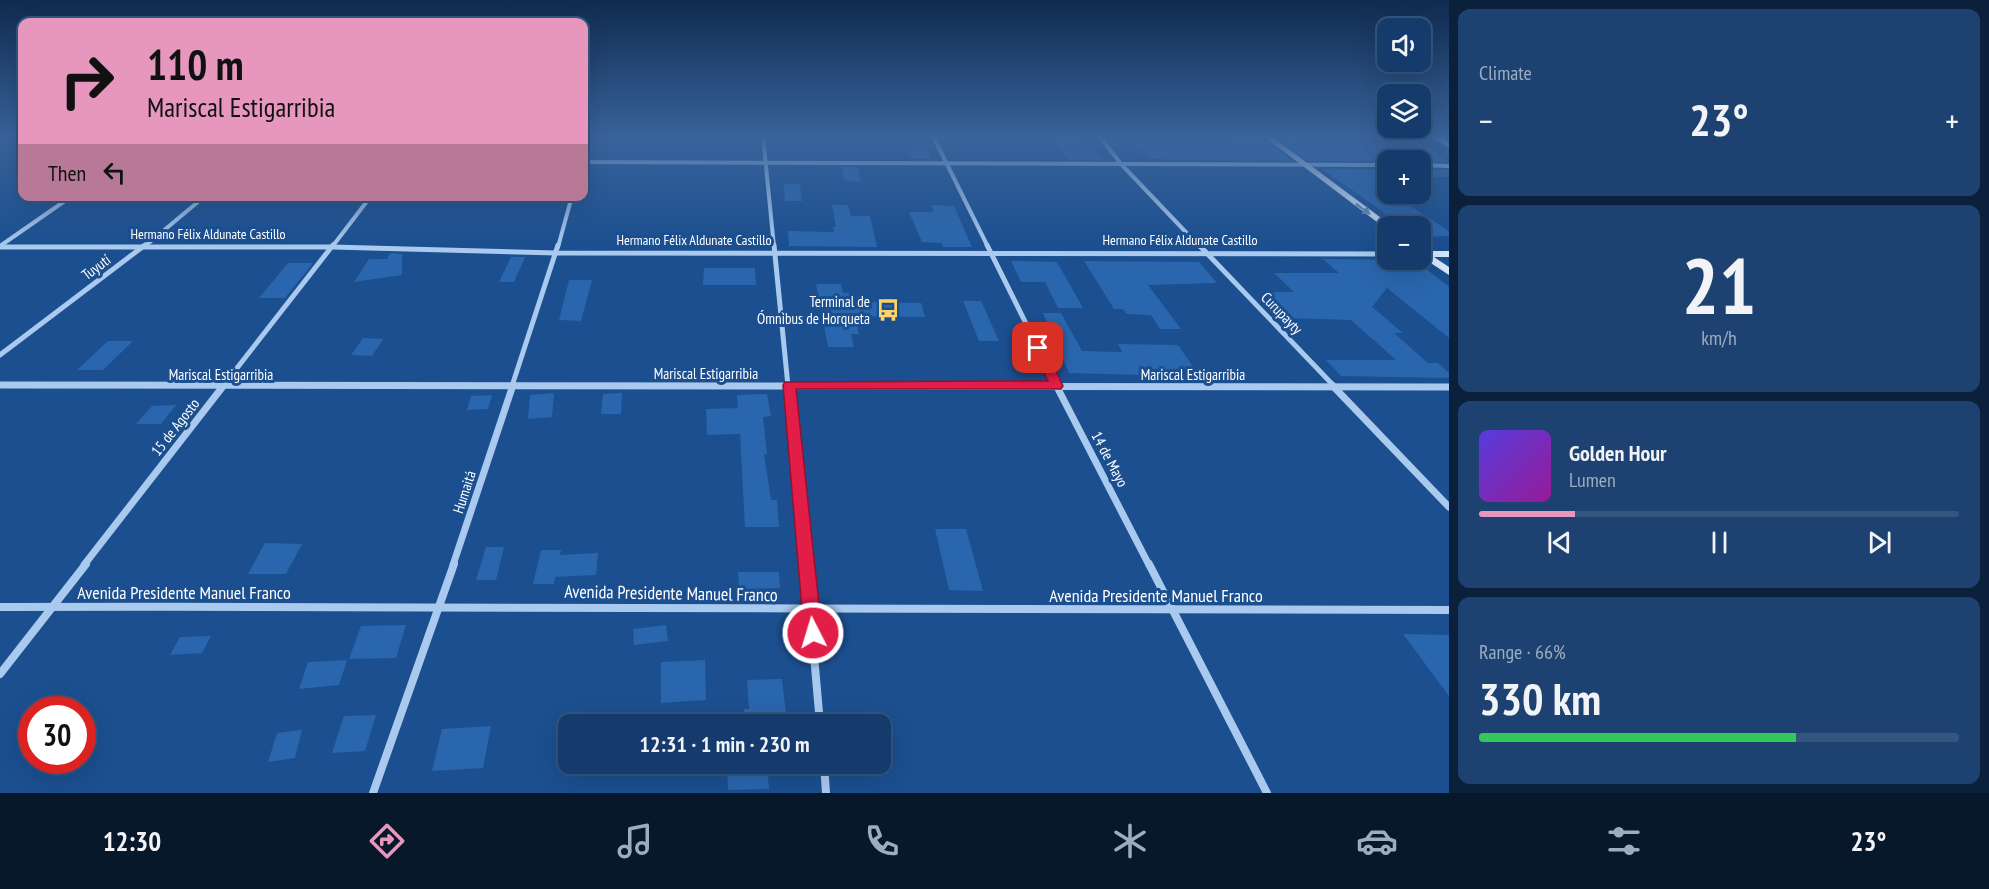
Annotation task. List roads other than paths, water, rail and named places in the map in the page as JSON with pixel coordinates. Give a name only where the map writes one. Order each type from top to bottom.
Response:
[{"type":"main road","points":[[1315,173],[1377,218]]},
{"type":"main road","points":[[1431,253],[1449,254]]},
{"type":"main road","points":[[1431,259],[1449,272]]},
{"type":"street","points":[[765,173],[776,254],[819,714]]},
{"type":"street","name":"14 de Mayo","points":[[952,173],[1057,386],[1267,793]]},
{"type":"street","name":"Curupayty","points":[[1130,173],[1449,507]]},
{"type":"street","points":[[0,246],[65,201]]},
{"type":"street","name":"Tuyutí","points":[[0,355],[143,247],[199,201]]},
{"type":"street","name":"15 de Agosto","points":[[0,674],[367,201]]},
{"type":"street","name":"Humaitá","points":[[373,793],[440,606],[556,253],[571,201]]},
{"type":"street","name":"Hermano Félix Aldunate Castillo","points":[[0,246],[332,247],[556,253],[1377,254]]},
{"type":"street","name":"Mariscal Estigarribia","points":[[0,385],[1449,387]]},
{"type":"street","name":"Avenida Presidente Manuel Franco","points":[[0,607],[440,606],[1449,610]]},
{"type":"street","points":[[825,774],[826,793]]},
{"type":"place","name":"Terminal de Ómnibus de Horqueta","points":[[888,310]]}]
